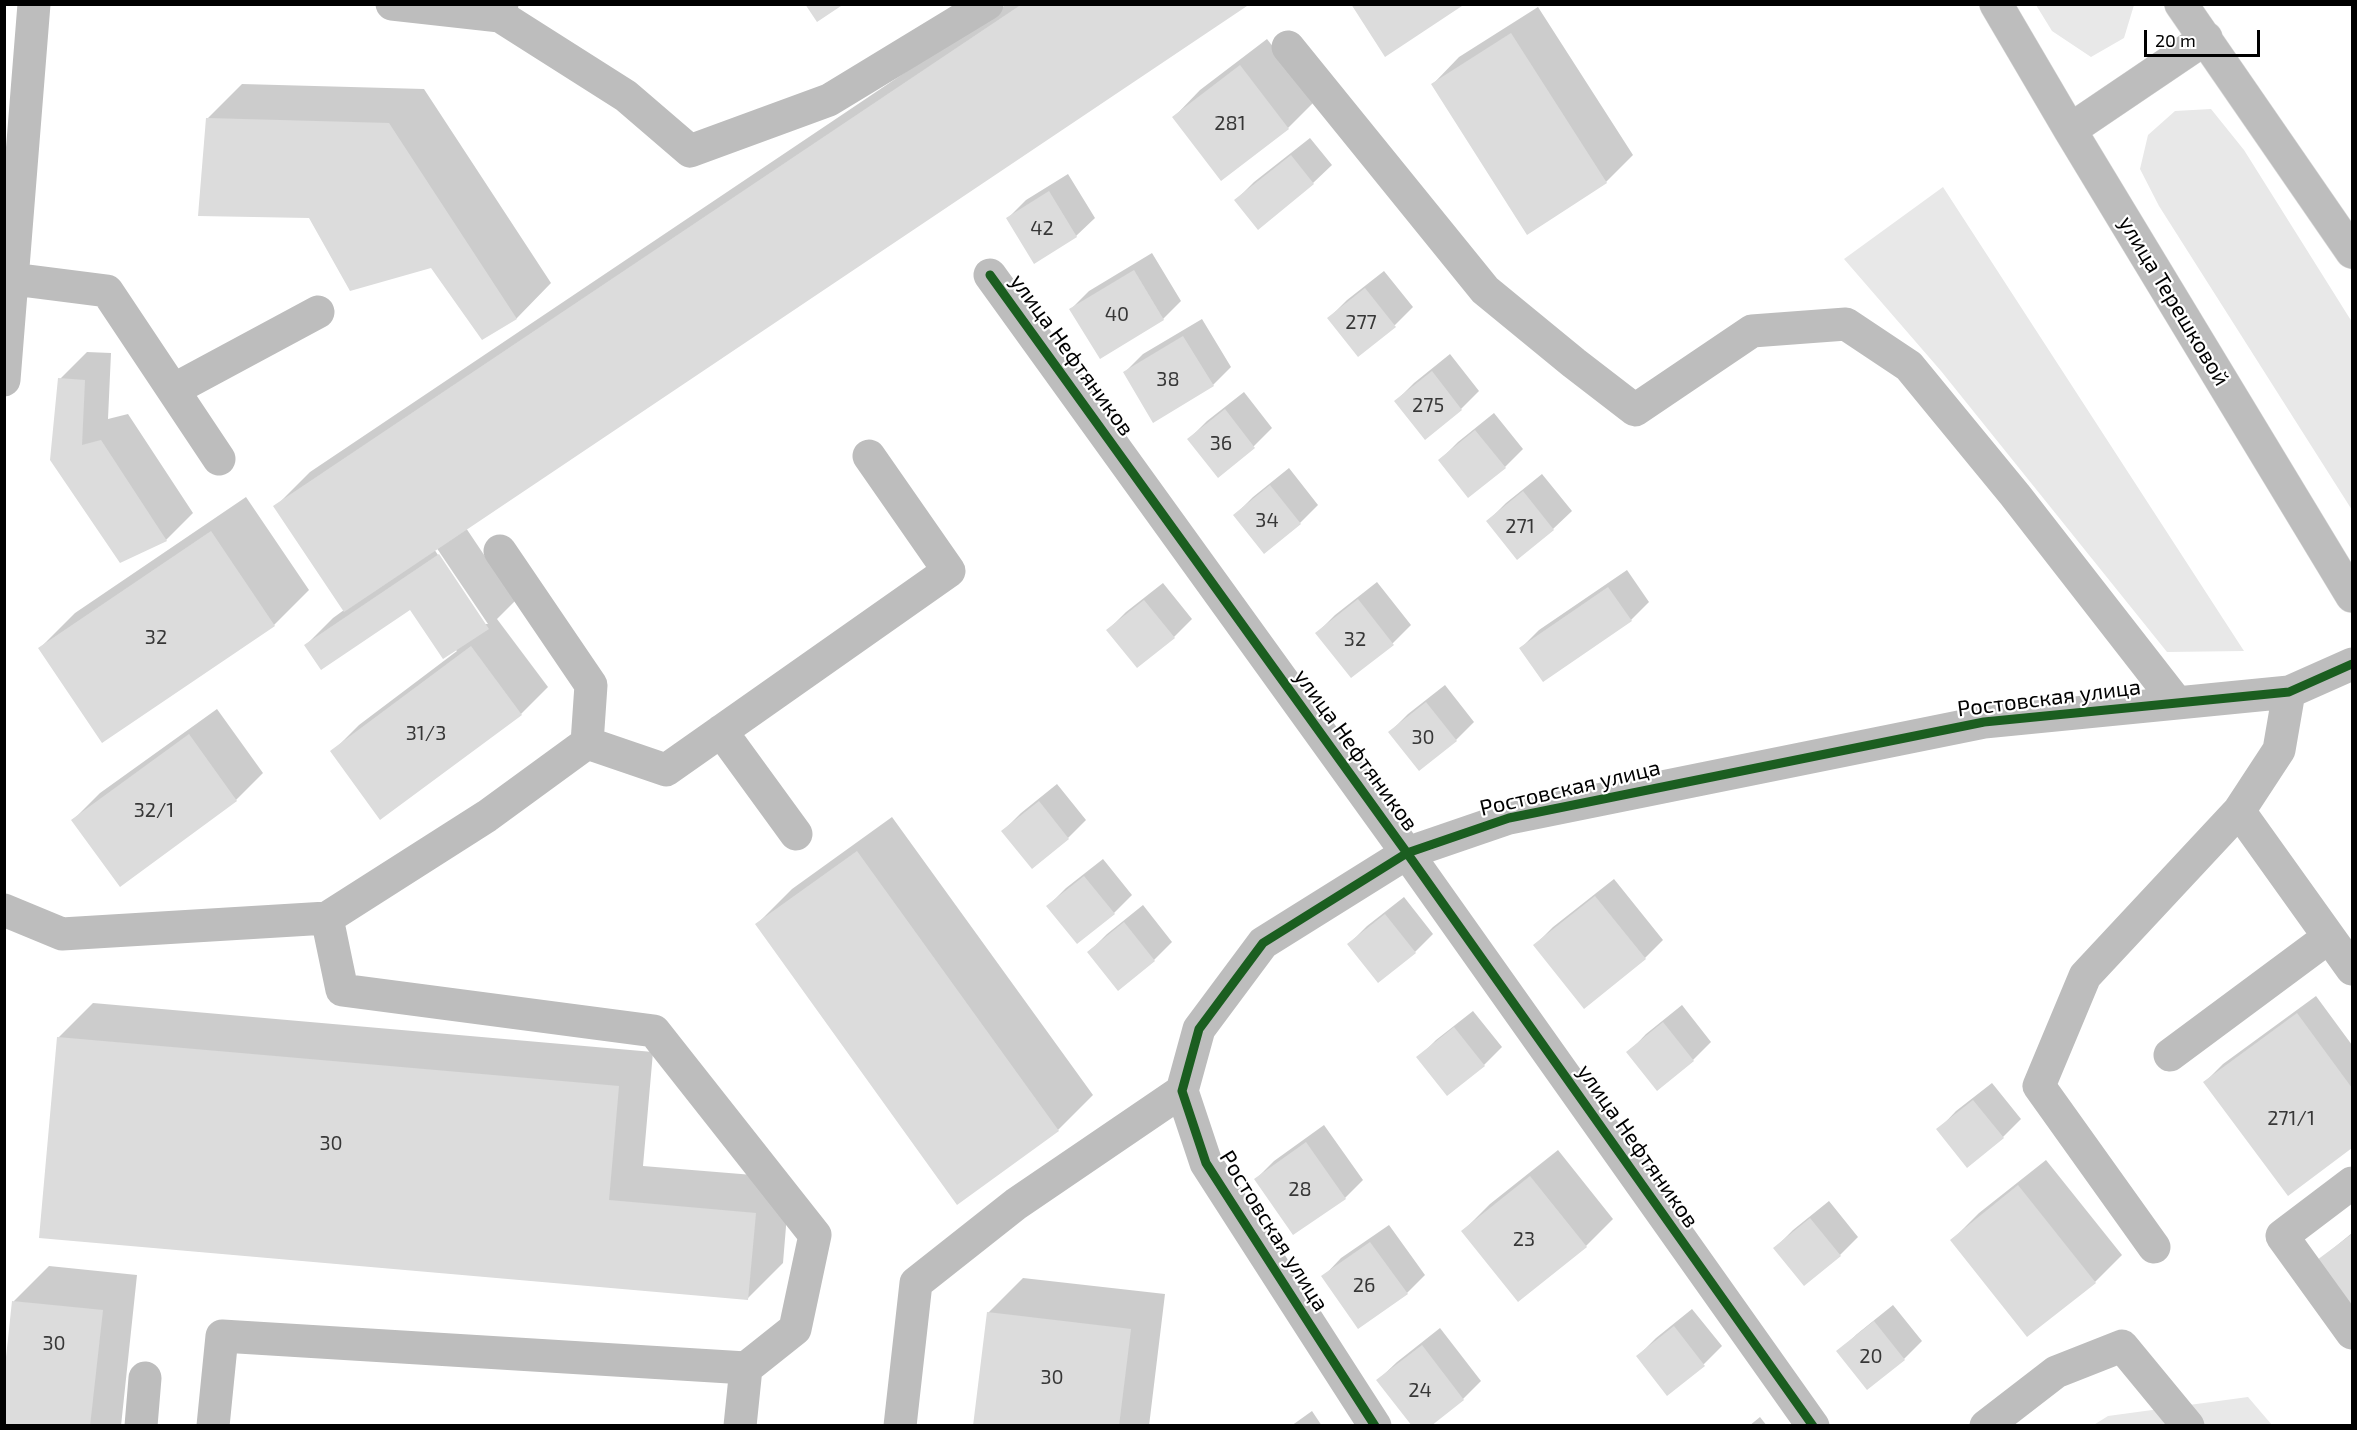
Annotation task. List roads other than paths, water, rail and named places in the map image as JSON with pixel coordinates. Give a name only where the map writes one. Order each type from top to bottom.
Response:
[{"type":"street","points":[[4,380],[34,4]]},
{"type":"street","points":[[392,4],[501,10],[626,96],[690,151],[829,100],[987,4]]},
{"type":"street","name":"улица Терешковой","points":[[1996,4],[2352,596]]},
{"type":"street","points":[[2181,4],[2352,252]]},
{"type":"street","points":[[2070,130],[2206,38]]},
{"type":"street","points":[[1288,47],[1485,290],[1635,410],[1752,331],[1846,324],[1909,366],[2015,495],[2177,703]]},
{"type":"street","name":"улица Нефтяников","points":[[990,275],[1407,853],[1813,1425]]},
{"type":"street","points":[[12,279],[107,291],[219,459]]},
{"type":"street","points":[[173,390],[318,312]]},
{"type":"street","points":[[587,743],[666,770],[949,571],[869,456]]},
{"type":"street","points":[[4,910],[62,934],[327,918],[488,816],[587,743],[591,685],[500,551]]},
{"type":"street","name":"Ростовская улица","points":[[1375,1425],[1206,1163],[1182,1091],[1199,1029],[1263,943],[1407,853],[1509,818],[1984,722],[2289,692],[2352,664]]},
{"type":"street","points":[[2154,1247],[2038,1086],[2085,976],[2238,812],[2279,750],[2289,692]]},
{"type":"street","points":[[721,731],[796,834]]},
{"type":"street","points":[[2238,812],[2352,969]]},
{"type":"street","points":[[213,1425],[222,1336],[746,1368],[795,1329],[815,1235],[654,1031],[342,990],[327,918]]},
{"type":"street","points":[[2169,1055],[2330,937]]},
{"type":"street","points":[[900,1425],[916,1283],[1016,1204],[1182,1091]]},
{"type":"street","points":[[2352,1183],[2282,1236],[2352,1333]]},
{"type":"street","points":[[1986,1425],[2056,1372],[2122,1346],[2188,1425]]},
{"type":"street","points":[[740,1425],[746,1368]]},
{"type":"street","points":[[141,1425],[145,1378]]}]
